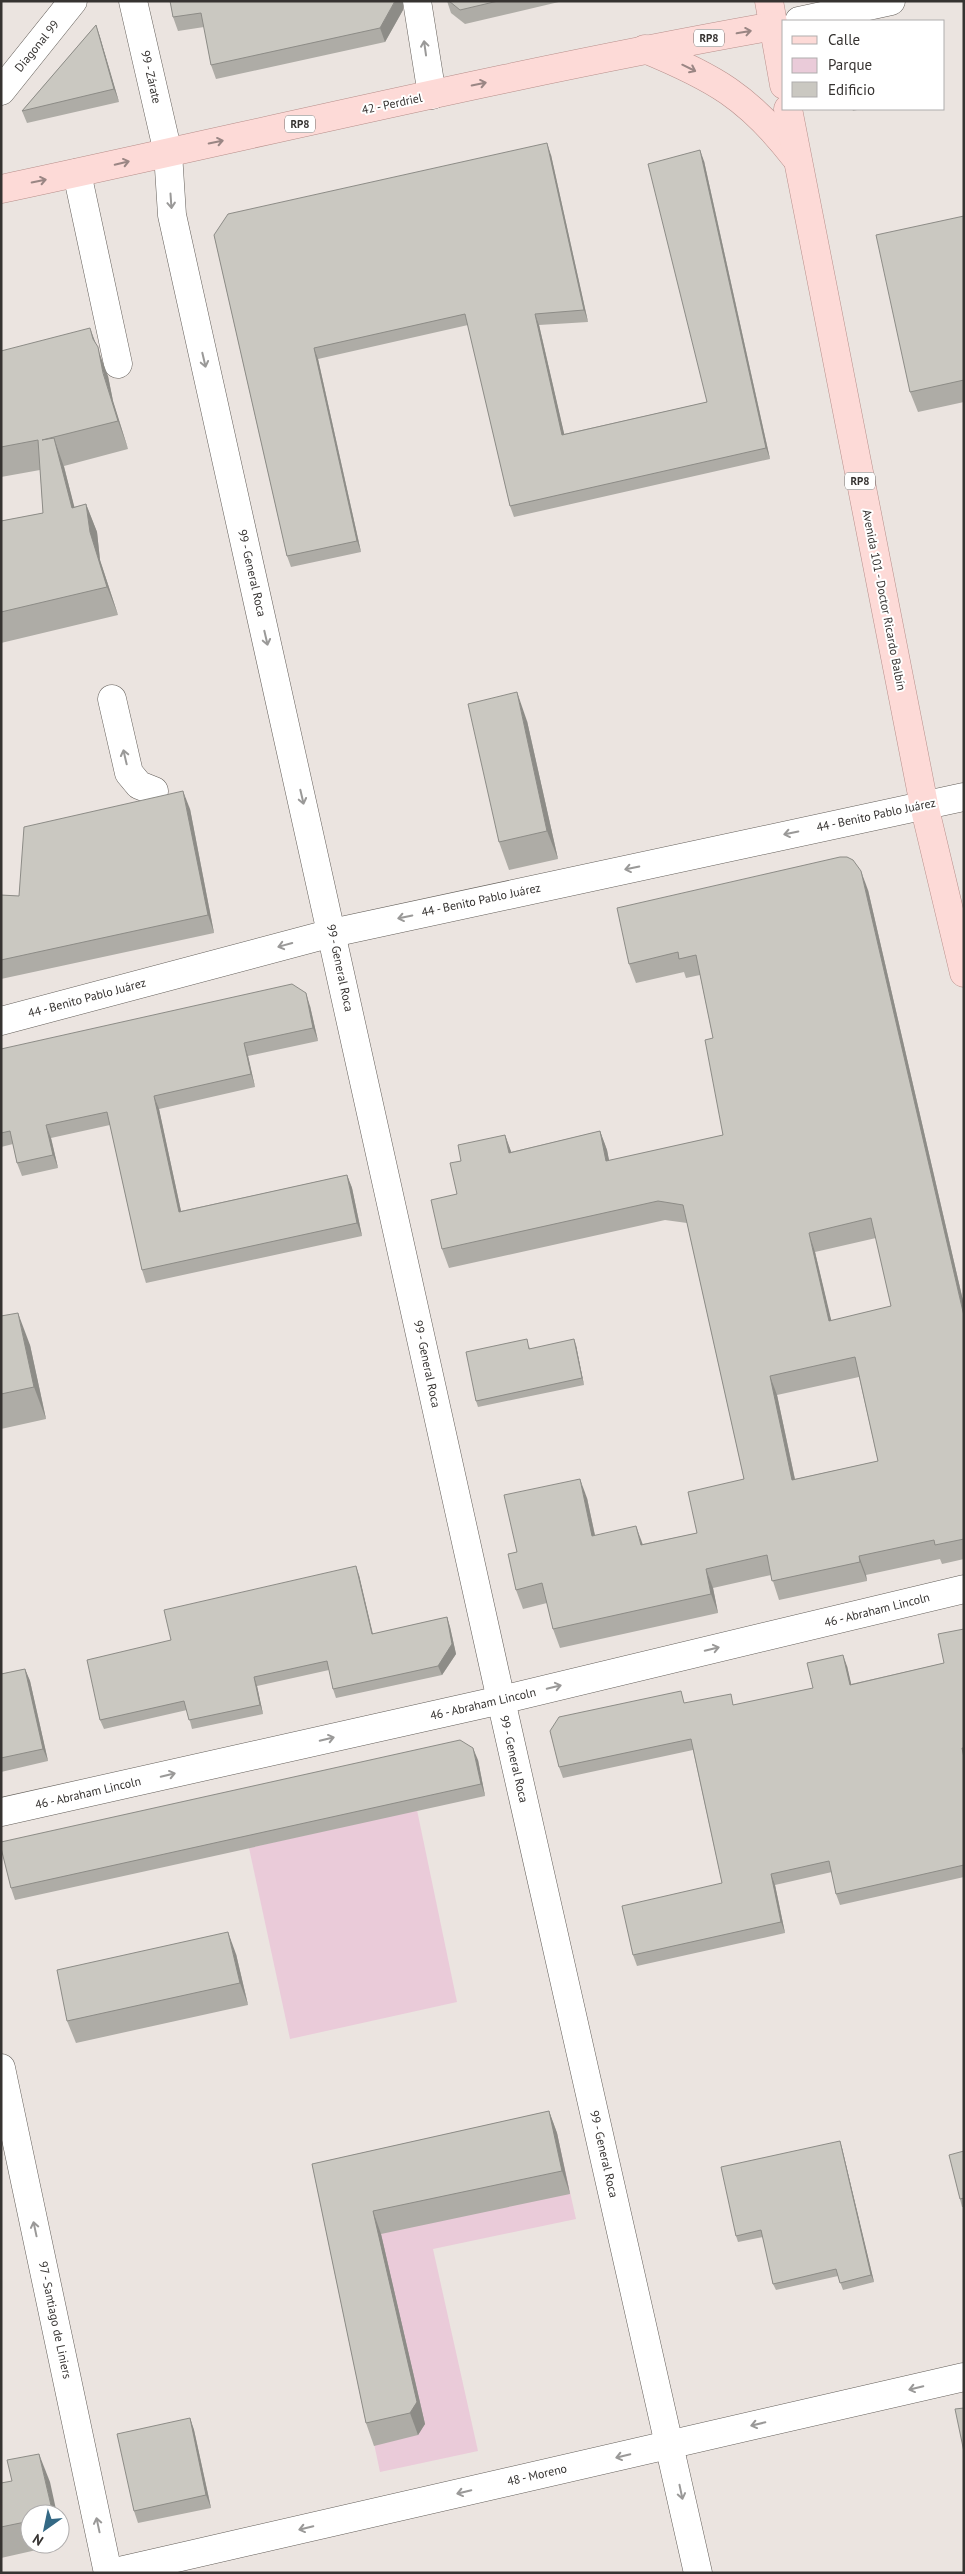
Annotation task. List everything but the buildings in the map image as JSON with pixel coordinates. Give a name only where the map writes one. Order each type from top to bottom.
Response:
[{"type":"main road","name":"42 - Perdriel","points":[[1,189],[781,18]]},
{"type":"main road","points":[[781,18],[782,40]]},
{"type":"main road","points":[[644,49],[686,66],[718,83],[748,104],[774,129],[796,158]]},
{"type":"main road","name":"Avenida 101 - Doctor Ricardo Balbín","points":[[788,110],[796,158],[924,805],[964,973]]},
{"type":"street","name":"Diagonal 99","points":[[1,90],[72,1]]},
{"type":"street","name":"99 - Zárate","points":[[133,1],[168,152]]},
{"type":"street","points":[[417,1],[432,95]]},
{"type":"street","name":"42 - Perdriel","points":[[781,18],[891,1]]},
{"type":"street","name":"99 - General Roca","points":[[168,152],[172,215],[501,1700],[698,2573]]},
{"type":"street","points":[[77,173],[118,364]]},
{"type":"street","points":[[112,699],[129,772],[139,785],[154,792]]},
{"type":"street","name":"44 - Benito Pablo Juárez","points":[[1,1021],[332,932],[964,797]]},
{"type":"street","name":"46 - Abraham Lincoln","points":[[1,1812],[501,1700],[964,1589]]},
{"type":"street","name":"97 - Santiago de Liniers","points":[[1,2068],[110,2573]]},
{"type":"street","name":"48 - Moreno","points":[[110,2573],[964,2377]]},
{"type":"green space","points":[[417,1810],[457,2002],[290,2039],[249,1848]]},
{"type":"green space","points":[[557,2133],[576,2219],[433,2249],[478,2451],[380,2472],[320,2187]]}]
